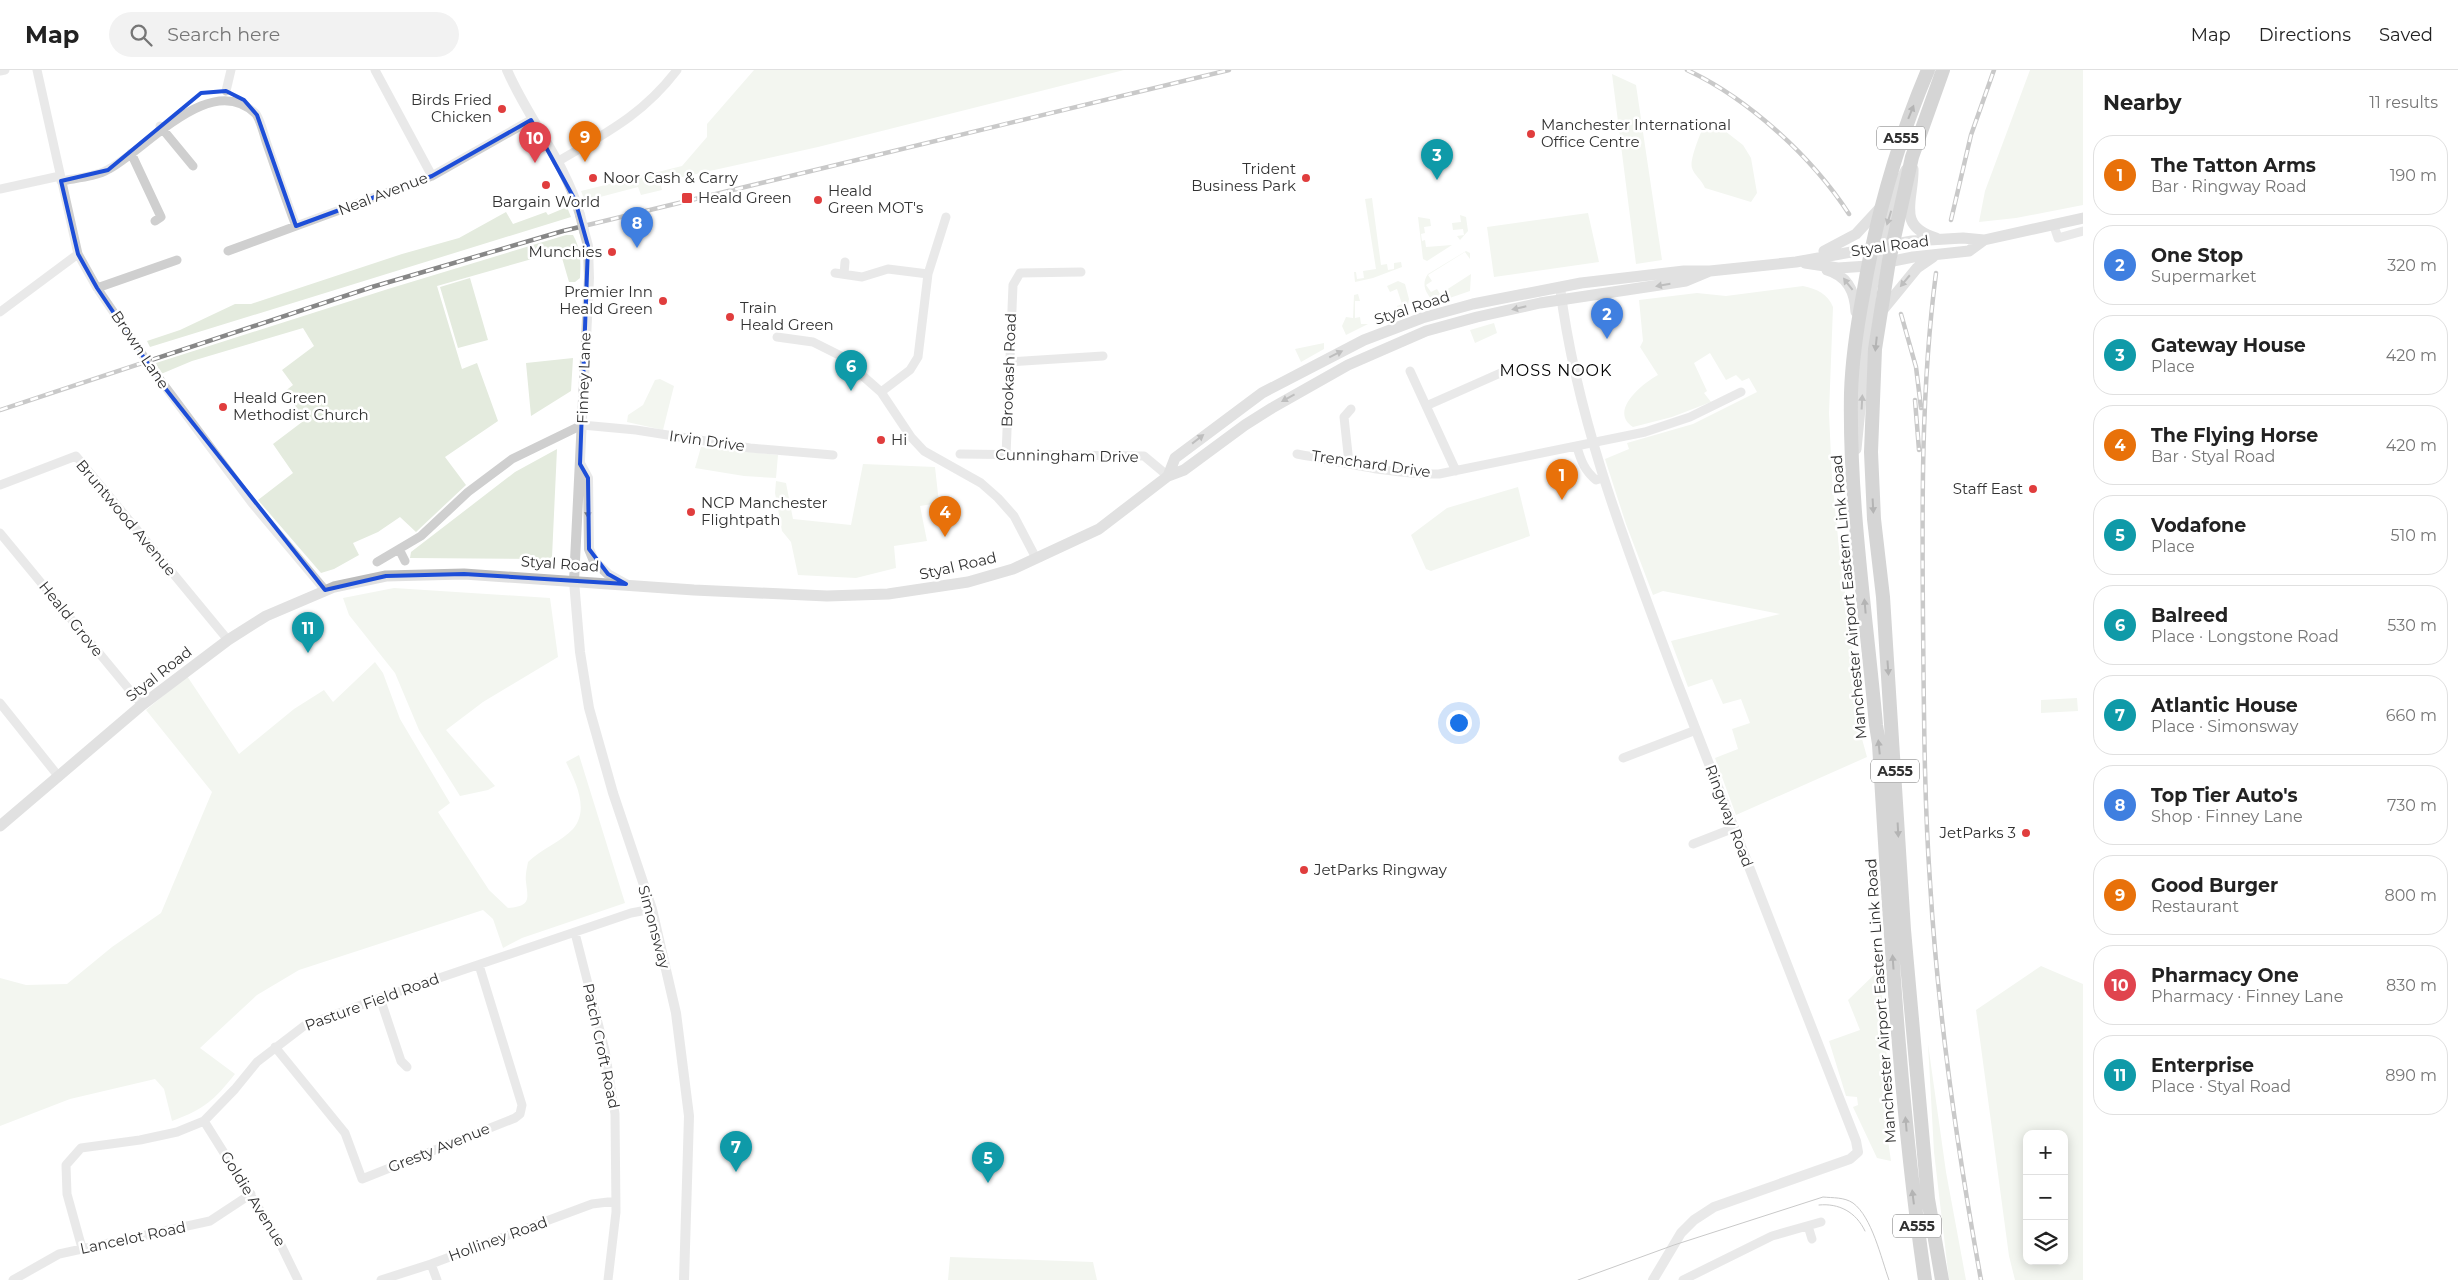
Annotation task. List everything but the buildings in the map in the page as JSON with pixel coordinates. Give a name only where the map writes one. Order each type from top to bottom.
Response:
[{"type":"highway","name":"Manchester Airport Eastern Link Road","points":[[1928,70],[1894,156],[1880,208],[1882,246],[1878,263],[1880,314],[1873,384],[1871,452],[1874,519],[1883,597],[1904,930],[1928,1199],[1942,1280]]},
{"type":"highway","name":"Manchester Airport Eastern Link Road","points":[[1925,1280],[1910,1172],[1901,1077],[1880,744],[1876,725],[1855,515],[1851,391],[1856,331],[1882,246],[1942,70]]},
{"type":"main road","points":[[1912,157],[1914,186],[1908,205],[1910,219],[1924,233],[1941,239]]},
{"type":"main road","name":"A555","points":[[1796,262],[1834,247],[1856,234],[1880,208]]},
{"type":"main road","name":"Styal Road","points":[[1168,476],[1175,458],[1262,393],[1364,340],[1422,318],[1473,304],[1560,287],[1684,271],[1710,271],[1796,262],[1882,246],[1941,239],[1984,240],[2054,226],[2083,218]]},
{"type":"main road","name":"Styal Road","points":[[1796,262],[1838,268],[1969,251],[1984,240]]},
{"type":"main road","points":[[1880,314],[1917,268],[1937,255]]},
{"type":"main road","name":"A555","points":[[1796,262],[1831,271],[1844,279],[1855,297],[1856,331]]},
{"type":"main road","name":"A555","points":[[1853,468],[1861,418],[1869,310],[1878,263]]},
{"type":"main road","name":"Styal Road","points":[[0,826],[60,777],[142,705],[228,640],[266,616],[325,590],[356,581],[396,575],[464,574],[827,596],[888,594],[968,582],[1013,569],[1099,529],[1168,476],[1184,470],[1237,430],[1348,365],[1371,355],[1447,324],[1561,300],[1686,281],[1710,271]]},
{"type":"street","points":[[0,71],[5,70]]},
{"type":"street","name":"Brown Lane","points":[[37,70],[78,254],[97,288],[152,369],[252,503],[325,590]]},
{"type":"street","points":[[231,70],[223,91],[244,100],[257,115],[296,226]]},
{"type":"street","points":[[375,70],[432,176]]},
{"type":"street","name":"Finney Lane","points":[[507,70],[531,120],[556,162],[575,200],[588,246],[589,278],[574,580]]},
{"type":"street","points":[[556,162],[626,122],[658,93],[677,70]]},
{"type":"street","points":[[0,189],[108,170],[131,153],[194,98]]},
{"type":"street","name":"Neal Avenue","points":[[228,251],[432,176],[531,120]]},
{"type":"street","points":[[160,126],[193,166]]},
{"type":"street","points":[[131,153],[162,217],[155,221]]},
{"type":"street","points":[[881,392],[910,370],[918,357],[928,274],[946,217]]},
{"type":"street","points":[[2054,226],[2058,238],[2083,231]]},
{"type":"street","points":[[0,312],[78,254]]},
{"type":"street","points":[[97,288],[177,260]]},
{"type":"street","points":[[845,262],[839,274],[862,277],[888,269],[928,274]]},
{"type":"street","name":"Brookash Road","points":[[1006,455],[1008,362],[1013,285],[1020,273],[1081,272]]},
{"type":"street","name":"Ringway Road","points":[[1560,287],[1581,404],[1603,478],[1696,730],[1856,1141],[1858,1152],[1850,1159],[1714,1207],[1694,1220],[1681,1233],[1656,1279]]},
{"type":"street","points":[[777,337],[797,339],[824,347],[839,355],[881,392],[911,437],[924,451],[981,483],[998,498],[1014,516],[1036,558]]},
{"type":"street","points":[[1008,362],[1103,356]]},
{"type":"street","points":[[1410,371],[1456,471]]},
{"type":"street","points":[[1426,406],[1505,371]]},
{"type":"street","name":"Trenchard Drive","points":[[1297,454],[1426,474],[1456,471],[1592,444],[1677,422],[1741,392]]},
{"type":"street","points":[[1350,463],[1344,417],[1351,408]]},
{"type":"street","points":[[377,562],[420,536],[468,492],[504,465],[582,425]]},
{"type":"street","name":"Irvin Drive","points":[[582,425],[636,430],[750,448],[833,455]]},
{"type":"street","points":[[1577,447],[1580,458],[1588,471],[1596,480],[1603,478]]},
{"type":"street","name":"Cunningham Drive","points":[[960,454],[1144,456],[1168,476]]},
{"type":"street","name":"Bruntwood Avenue","points":[[0,485],[76,456],[228,640]]},
{"type":"street","name":"Finney Lane","points":[[580,464],[588,478],[589,549],[594,561],[608,574],[626,584]]},
{"type":"street","name":"Heald Grove","points":[[0,533],[142,705]]},
{"type":"street","points":[[399,549],[405,561]]},
{"type":"street","name":"Simonsway","points":[[574,580],[580,652],[589,708],[613,793],[652,909],[676,1013],[689,1116],[684,1280]]},
{"type":"street","points":[[0,703],[60,777]]},
{"type":"street","points":[[1623,758],[1696,730]]},
{"type":"street","points":[[1693,844],[1734,828]]},
{"type":"street","name":"Pasture Field Road","points":[[82,1248],[68,1194],[66,1165],[81,1148],[140,1140],[177,1132],[204,1121],[235,1089],[257,1062],[304,1026],[380,998],[575,934],[631,913],[652,909]]},
{"type":"street","name":"Patch Croft Road","points":[[575,934],[605,1050],[615,1114],[616,1201],[608,1280]]},
{"type":"street","name":"Gresty Avenue","points":[[275,1047],[345,1133],[362,1179],[515,1118],[522,1110],[479,965]]},
{"type":"street","points":[[380,998],[401,1061],[407,1067]]},
{"type":"street","name":"Goldie Avenue","points":[[204,1121],[278,1238],[298,1280]]},
{"type":"street","name":"Lancelot Road","points":[[13,1280],[59,1254],[210,1222],[251,1194]]},
{"type":"street","name":"Holliney Road","points":[[380,1280],[431,1264],[592,1204],[616,1201]]},
{"type":"street","points":[[1683,1280],[1772,1236],[1821,1222]]},
{"type":"street","points":[[1808,1226],[1812,1239]]},
{"type":"street","points":[[431,1264],[437,1280]]},
{"type":"highlighted area","points":[[226,91],[244,100],[257,115],[296,226],[432,176],[531,120],[575,200],[588,246],[580,464],[588,478],[589,549],[608,574],[626,584],[464,574],[386,576],[325,590],[161,383],[97,288],[78,254],[61,181],[108,170],[201,93]]},
{"type":"shaded area","points":[[754,70],[1124,70],[818,147],[660,182],[662,190],[641,195],[638,187],[585,201],[581,191],[682,166],[707,137],[707,124]]},
{"type":"shaded area","points":[[2030,70],[2083,70],[2083,205],[2016,218],[1979,222],[1985,191]]},
{"type":"shaded area","points":[[1612,74],[1636,85],[1662,260],[1636,264]]},
{"type":"shaded area","points":[[1705,124],[1716,124],[1743,145],[1751,158],[1757,193],[1751,202],[1705,188],[1693,171],[1694,153]]},
{"type":"shaded area","points":[[1372,198],[1381,265],[1387,264],[1388,270],[1394,269],[1394,263],[1401,262],[1402,267],[1373,278],[1355,282],[1354,272],[1356,272],[1357,279],[1364,278],[1363,271],[1376,269],[1365,199]]},
{"type":"shaded area","points":[[567,207],[571,217],[150,347],[147,341],[180,330],[235,304],[251,304],[402,254],[459,238],[506,212],[513,224],[546,212],[548,215]]},
{"type":"shaded area","points":[[1588,213],[1599,262],[1494,277],[1487,227]]},
{"type":"shaded area","points":[[1460,215],[1466,217],[1468,231],[1460,240],[1457,236],[1464,235],[1463,229],[1453,230],[1452,223],[1461,222]]},
{"type":"shaded area","points":[[1418,217],[1430,219],[1431,226],[1424,227],[1425,233],[1421,234],[1422,241],[1425,240],[1426,247],[1452,245],[1427,261],[1423,259]]},
{"type":"shaded area","points":[[566,235],[573,235],[579,251],[580,278],[575,282],[569,282],[560,251],[437,286],[462,369],[477,363],[498,421],[445,457],[466,485],[416,532],[400,517],[378,532],[353,543],[359,555],[334,569],[321,573],[258,500],[293,473],[273,444],[306,419],[284,392],[293,385],[282,370],[314,346],[303,328],[192,361],[161,374],[156,363],[388,289]]},
{"type":"shaded area","points":[[1466,251],[1470,253],[1470,259],[1465,252],[1428,275],[1432,281],[1426,285],[1431,292],[1437,289],[1440,294],[1471,274],[1470,291],[1435,303],[1425,290],[1428,274]]},
{"type":"shaded area","points":[[470,278],[488,340],[458,348],[440,287]]},
{"type":"shaded area","points":[[1398,281],[1405,284],[1409,299],[1407,311],[1400,313],[1397,306],[1402,304],[1397,289],[1390,292],[1387,286]]},
{"type":"shaded area","points":[[1803,286],[1821,293],[1831,302],[1833,307],[1829,413],[1832,479],[1842,577],[1850,618],[1859,728],[1867,757],[1736,815],[1715,758],[1738,749],[1732,729],[1750,723],[1741,699],[1723,704],[1712,679],[1688,687],[1671,641],[1780,614],[1663,591],[1653,595],[1626,524],[1605,459],[1629,449],[1627,443],[1693,424],[1757,392],[1749,378],[1742,381],[1736,375],[1726,380],[1710,353],[1694,363],[1707,391],[1704,393],[1711,402],[1672,417],[1633,427],[1626,420],[1624,413],[1626,406],[1630,398],[1644,384],[1658,375],[1640,347],[1643,341],[1639,300],[1697,293],[1726,296]]},
{"type":"shaded area","points":[[1358,294],[1360,301],[1355,301],[1355,318],[1360,317],[1361,324],[1368,324],[1346,335],[1342,326],[1346,317],[1353,318],[1354,295]]},
{"type":"shaded area","points":[[1494,323],[1497,333],[1475,343],[1470,330]]},
{"type":"shaded area","points":[[1324,343],[1324,349],[1301,362],[1295,349]]},
{"type":"shaded area","points":[[573,358],[571,391],[531,416],[526,363]]},
{"type":"shaded area","points":[[660,379],[674,386],[663,430],[627,422],[628,415],[643,405],[655,380]]},
{"type":"shaded area","points":[[701,447],[778,455],[776,478],[744,476],[695,468]]},
{"type":"shaded area","points":[[557,449],[552,557],[548,559],[410,558],[411,552],[515,472]]},
{"type":"shaded area","points":[[863,464],[935,467],[939,503],[920,506],[927,541],[894,546],[896,568],[856,578],[798,575],[791,542],[782,531],[775,493],[776,481],[786,483],[793,519],[851,525]]},
{"type":"shaded area","points":[[1518,487],[1530,536],[1431,571],[1426,569],[1411,535],[1447,508]]},
{"type":"shaded area","points":[[394,588],[550,598],[558,657],[483,702],[446,730],[495,786],[488,790],[460,796],[419,730],[395,673],[349,615],[343,598]]},
{"type":"shaded area","points":[[375,662],[383,673],[400,719],[450,803],[438,812],[489,890],[508,908],[521,905],[526,901],[528,862],[568,834],[578,821],[581,804],[577,786],[566,762],[579,755],[625,903],[522,938],[503,948],[493,919],[483,910],[299,970],[257,995],[200,1048],[235,1074],[208,1103],[172,1121],[164,1089],[155,1079],[70,1099],[0,1126],[0,978],[26,985],[67,984],[112,947],[161,913],[212,792],[146,710],[187,676],[239,754],[294,709],[324,690],[333,702]]},
{"type":"shaded area","points":[[2077,698],[2078,711],[2041,713],[2041,700]]},
{"type":"shaded area","points":[[2041,966],[2083,984],[2083,1280],[2015,1280],[2009,1256],[1976,1010]]},
{"type":"shaded area","points":[[1880,969],[1887,1060],[1885,1069],[1891,1079],[1886,1109],[1891,1161],[1877,1158],[1853,1107],[1858,1105],[1857,1097],[1846,1096],[1829,1041],[1860,1030],[1848,1000]]},
{"type":"shaded area","points":[[1928,1044],[1946,1172],[1966,1280],[1949,1280],[1934,1152]]},
{"type":"shaded area","points":[[950,1257],[1093,1262],[1097,1280],[948,1280]]},
{"type":"tram line","points":[[1578,1280],[1674,1245],[1823,1197],[1846,1200],[1860,1209],[1871,1228],[1889,1280]]},
{"type":"tram line","points":[[1819,1205],[1840,1207],[1846,1210],[1857,1219],[1865,1231]]},
{"type":"railway","points":[[0,410],[372,287],[563,231],[1229,70]]},
{"type":"railway","points":[[1687,70],[1733,97],[1777,131],[1817,172],[1849,214]]},
{"type":"railway","points":[[1951,220],[1971,135],[1994,70]]},
{"type":"railway","points":[[1936,273],[1927,360],[1923,491],[1924,688],[1928,850],[1943,1032],[1956,1131],[1981,1280]]},
{"type":"railway","points":[[1901,314],[1916,367],[1921,408]]},
{"type":"railway","points":[[1915,400],[1919,450]]},
{"type":"place","name":"Birds Fried Chicken","points":[[502,109]]},
{"type":"place","name":"Manchester International Office Centre","points":[[1531,134]]},
{"type":"place","name":"Good Burger","points":[[585,162]]},
{"type":"place","name":"Pharmacy One","points":[[535,163]]},
{"type":"place","name":"Noor Cash & Carry","points":[[593,178]]},
{"type":"place","name":"Trident Business Park","points":[[1306,178]]},
{"type":"place","name":"Gateway House","points":[[1437,180]]},
{"type":"place","name":"Bargain World","points":[[546,185]]},
{"type":"place","name":"Heald Green","points":[[687,198]]},
{"type":"place","name":"Heald Green MOT's","points":[[818,200]]},
{"type":"place","name":"Top Tier Auto's","points":[[637,248]]},
{"type":"place","name":"Munchies","points":[[612,252]]},
{"type":"place","name":"Premier Inn Heald Green","points":[[663,301]]},
{"type":"place","name":"Train Heald Green","points":[[730,317]]},
{"type":"place","name":"One Stop","points":[[1607,339]]},
{"type":"place","name":"Balreed","points":[[851,391]]},
{"type":"place","name":"Heald Green Methodist Church","points":[[223,407]]},
{"type":"place","name":"Hi","points":[[881,440]]},
{"type":"place","name":"Staff East","points":[[2033,489]]},
{"type":"place","name":"The Tatton Arms","points":[[1562,500]]},
{"type":"place","name":"NCP Manchester Flightpath","points":[[691,512]]},
{"type":"place","name":"The Flying Horse","points":[[945,537]]},
{"type":"place","name":"Enterprise","points":[[308,653]]},
{"type":"place","name":"JetParks 3","points":[[2026,833]]},
{"type":"place","name":"JetParks Ringway","points":[[1304,870]]},
{"type":"place","name":"Atlantic House","points":[[736,1172]]},
{"type":"place","name":"Vodafone","points":[[988,1183]]},
{"type":"district","name":"MOSS NOOK","points":[[1556,370]]}]
